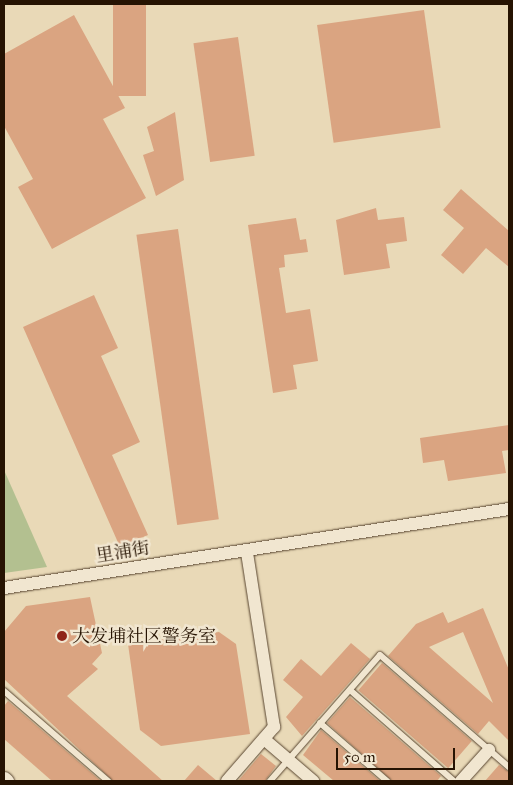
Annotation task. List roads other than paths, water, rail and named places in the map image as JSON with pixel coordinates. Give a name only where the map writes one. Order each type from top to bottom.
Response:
[{"type":"street","name":"里浦街","points":[[4,588],[247,552],[509,509]]},
{"type":"street","points":[[227,781],[274,727],[247,552]]},
{"type":"street","points":[[264,738],[313,781]]},
{"type":"street","points":[[461,781],[489,750]]},
{"type":"lane","points":[[270,781],[380,655],[509,768]]},
{"type":"lane","points":[[350,690],[454,781]]},
{"type":"lane","points":[[4,691],[108,781]]},
{"type":"lane","points":[[320,723],[387,781]]},
{"type":"place","name":"大发埔社区警务室","points":[[62,636]]}]
